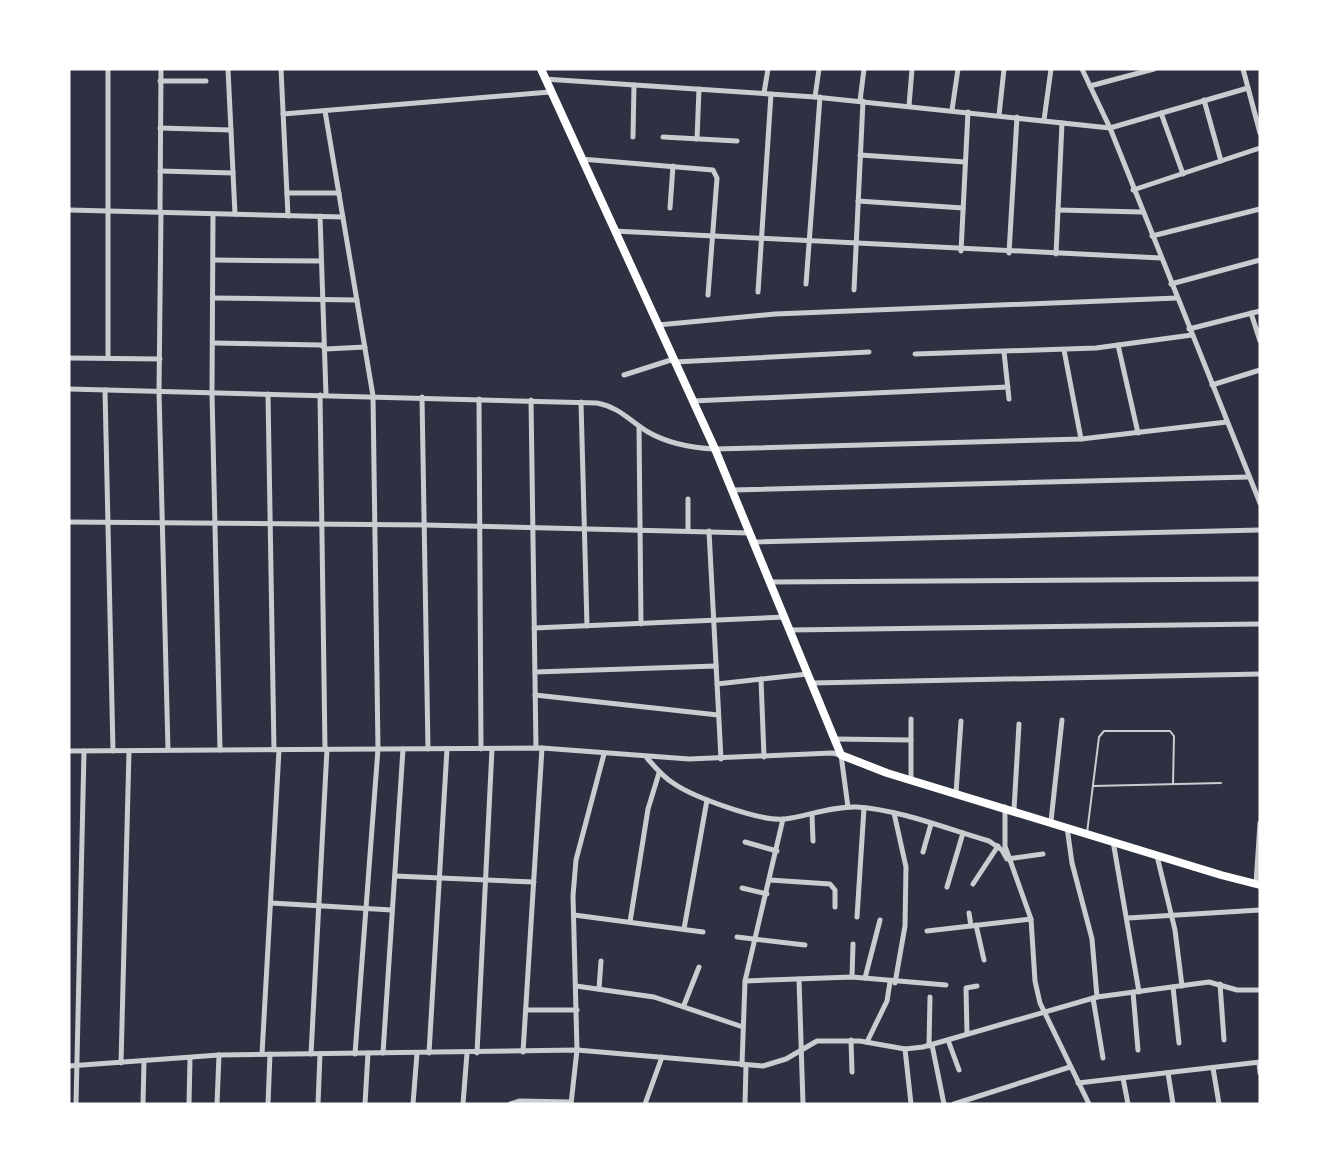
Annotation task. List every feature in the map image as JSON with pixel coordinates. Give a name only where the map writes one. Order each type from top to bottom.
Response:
[{"type":"main road","points":[[541,69],[716,449],[841,755],[911,780],[1005,807],[1158,856],[1258,884]]},
{"type":"street","points":[[108,69],[108,358]]},
{"type":"street","points":[[160,69],[159,391],[168,750]]},
{"type":"street","points":[[228,69],[235,214]]},
{"type":"street","points":[[281,69],[288,216]]},
{"type":"street","points":[[758,292],[768,69]]},
{"type":"street","points":[[806,284],[819,69]]},
{"type":"street","points":[[854,290],[864,69]]},
{"type":"street","points":[[909,106],[912,69]]},
{"type":"street","points":[[952,110],[958,69]]},
{"type":"street","points":[[999,115],[1004,69]]},
{"type":"street","points":[[1044,120],[1051,69]]},
{"type":"street","points":[[1082,69],[1110,128],[1260,503]]},
{"type":"street","points":[[1090,86],[1154,69]]},
{"type":"street","points":[[1242,69],[1260,133]]},
{"type":"street","points":[[544,78],[818,97],[1110,128],[1248,88]]},
{"type":"street","points":[[160,81],[207,81]]},
{"type":"street","points":[[633,137],[634,84]]},
{"type":"street","points":[[697,139],[699,89]]},
{"type":"street","points":[[283,114],[550,92]]},
{"type":"street","points":[[1204,100],[1221,161]]},
{"type":"street","points":[[325,111],[373,396],[378,749],[355,1054]]},
{"type":"street","points":[[961,250],[968,112]]},
{"type":"street","points":[[1161,113],[1183,174]]},
{"type":"street","points":[[1009,253],[1017,117]]},
{"type":"street","points":[[1056,254],[1062,123]]},
{"type":"street","points":[[160,128],[231,130]]},
{"type":"street","points":[[663,137],[737,141]]},
{"type":"street","points":[[1133,190],[1260,148]]},
{"type":"street","points":[[861,155],[965,162]]},
{"type":"street","points":[[581,159],[711,168],[715,172],[708,295]]},
{"type":"street","points":[[670,208],[673,166]]},
{"type":"street","points":[[160,171],[233,173]]},
{"type":"street","points":[[287,193],[339,194]]},
{"type":"street","points":[[858,201],[963,208]]},
{"type":"street","points":[[1152,236],[1260,209]]},
{"type":"street","points":[[69,210],[343,217]]},
{"type":"street","points":[[1058,210],[1142,212]]},
{"type":"street","points":[[213,213],[212,393],[220,750]]},
{"type":"street","points":[[311,1054],[326,749],[324,346],[320,216]]},
{"type":"street","points":[[614,231],[1009,253],[1161,258]]},
{"type":"street","points":[[213,260],[321,261]]},
{"type":"street","points":[[1171,284],[1260,260]]},
{"type":"street","points":[[213,298],[357,300]]},
{"type":"street","points":[[658,325],[775,314],[1177,298]]},
{"type":"street","points":[[915,354],[1064,350],[1118,345],[1191,332],[1260,311]]},
{"type":"street","points":[[1251,313],[1260,341]]},
{"type":"street","points":[[213,343],[324,346],[326,349],[365,347]]},
{"type":"street","points":[[1118,345],[1138,433]]},
{"type":"street","points":[[1064,350],[1081,440]]},
{"type":"street","points":[[624,375],[674,360],[869,352]]},
{"type":"street","points":[[1004,352],[1009,399]]},
{"type":"street","points":[[69,358],[160,359]]},
{"type":"street","points":[[1212,385],[1260,370]]},
{"type":"street","points":[[693,401],[1008,387]]},
{"type":"street","points":[[69,389],[581,402],[609,405],[621,411],[639,426],[675,444],[716,449],[1081,440],[1227,422]]},
{"type":"street","points":[[105,390],[113,751]]},
{"type":"street","points":[[262,1054],[271,903],[276,750],[268,394]]},
{"type":"street","points":[[422,397],[428,749]]},
{"type":"street","points":[[478,399],[481,748]]},
{"type":"street","points":[[524,1052],[539,748],[535,695],[531,400]]},
{"type":"street","points":[[581,402],[587,626]]},
{"type":"street","points":[[639,426],[641,624]]},
{"type":"street","points":[[732,490],[1249,477]]},
{"type":"street","points":[[1252,484],[1260,482]]},
{"type":"street","points":[[688,499],[688,531]]},
{"type":"street","points":[[69,522],[425,525],[750,533]]},
{"type":"street","points":[[754,542],[1260,530]]},
{"type":"street","points":[[709,531],[721,759]]},
{"type":"street","points":[[770,582],[1260,579]]},
{"type":"street","points":[[534,628],[714,622],[785,617]]},
{"type":"street","points":[[790,630],[1260,624]]},
{"type":"street","points":[[535,672],[716,666]]},
{"type":"street","points":[[717,684],[762,679],[810,678],[1260,674]]},
{"type":"street","points":[[762,679],[764,757]]},
{"type":"street","points":[[535,695],[718,715]]},
{"type":"street","points":[[911,718],[911,780]]},
{"type":"street","points":[[1051,822],[1062,720]]},
{"type":"street","points":[[956,793],[961,721]]},
{"type":"street","points":[[1014,810],[1019,724]]},
{"type":"street","points":[[834,739],[911,740]]},
{"type":"street","points":[[477,1053],[492,748]]},
{"type":"street","points":[[69,752],[539,748],[646,758],[721,759],[822,753],[841,755],[848,807]]},
{"type":"street","points":[[383,1053],[403,749]]},
{"type":"street","points":[[429,1053],[447,749]]},
{"type":"street","points":[[76,1104],[84,751]]},
{"type":"street","points":[[121,1063],[129,751]]},
{"type":"street","points":[[510,1104],[519,1101],[571,1103],[577,1050],[574,915],[576,860],[604,754]]},
{"type":"street","points":[[646,758],[659,773],[682,789],[707,800],[761,817],[783,819],[848,807],[864,808],[894,813],[963,833],[998,846],[1007,859],[1031,919],[1035,981],[1043,1012],[1089,1104]]},
{"type":"street","points":[[630,922],[648,810],[659,773]]},
{"type":"street","points":[[684,929],[707,800]]},
{"type":"street","points":[[1005,807],[1004,834],[1007,859]]},
{"type":"street","points":[[857,917],[864,808]]},
{"type":"street","points":[[867,1042],[893,982],[904,926],[906,867],[894,813]]},
{"type":"street","points":[[812,814],[813,841]]},
{"type":"street","points":[[745,1104],[743,1027],[745,981],[783,819]]},
{"type":"street","points":[[1258,884],[1260,823]]},
{"type":"street","points":[[923,852],[931,824]]},
{"type":"street","points":[[1067,827],[1078,894],[1092,939],[1095,998],[1103,1058]]},
{"type":"street","points":[[947,887],[963,833]]},
{"type":"street","points":[[1113,841],[1128,918],[1136,992],[1138,1050]]},
{"type":"street","points":[[745,842],[777,851]]},
{"type":"street","points":[[973,884],[998,846]]},
{"type":"street","points":[[1007,859],[1043,854]]},
{"type":"street","points":[[1158,856],[1171,915],[1182,986]]},
{"type":"street","points":[[395,876],[534,882]]},
{"type":"street","points":[[770,880],[831,884],[835,890],[835,907]]},
{"type":"street","points":[[742,888],[766,894]]},
{"type":"street","points":[[271,903],[392,910]]},
{"type":"street","points":[[1128,918],[1260,910]]},
{"type":"street","points":[[969,913],[984,960]]},
{"type":"street","points":[[574,915],[703,932]]},
{"type":"street","points":[[927,931],[1031,919]]},
{"type":"street","points":[[865,978],[880,920]]},
{"type":"street","points":[[737,937],[805,945]]},
{"type":"street","points":[[852,977],[853,944]]},
{"type":"street","points":[[599,989],[601,961]]},
{"type":"street","points":[[684,1005],[699,967]]},
{"type":"street","points":[[745,981],[852,977],[946,985]]},
{"type":"street","points":[[799,979],[803,1104]]},
{"type":"street","points":[[69,1066],[219,1055],[577,1050],[744,1065],[771,1065],[817,1041],[851,1040],[905,1049],[930,1045],[1095,998],[1173,987],[1220,984],[1243,990],[1260,990]]},
{"type":"street","points":[[1220,984],[1224,1040]]},
{"type":"street","points":[[576,986],[654,997],[684,1005],[743,1027]]},
{"type":"street","points":[[967,1034],[966,988],[977,986]]},
{"type":"street","points":[[1173,987],[1179,1043]]},
{"type":"street","points":[[930,997],[930,1045],[944,1104]]},
{"type":"street","points":[[526,1010],[577,1010]]},
{"type":"street","points":[[851,1040],[852,1072]]},
{"type":"street","points":[[948,1040],[960,1070]]},
{"type":"street","points":[[905,1049],[911,1104]]},
{"type":"street","points":[[365,1104],[368,1053]]},
{"type":"street","points":[[413,1104],[417,1053]]},
{"type":"street","points":[[463,1104],[467,1053]]},
{"type":"street","points":[[268,1104],[270,1054]]},
{"type":"street","points":[[318,1104],[320,1054]]},
{"type":"street","points":[[217,1104],[219,1055]]},
{"type":"street","points":[[645,1104],[662,1057]]},
{"type":"street","points":[[189,1104],[190,1058]]},
{"type":"street","points":[[143,1104],[144,1062]]},
{"type":"street","points":[[1078,1083],[1259,1062],[1260,1073]]},
{"type":"street","points":[[957,1104],[1070,1067]]},
{"type":"street","points":[[1213,1068],[1219,1104]]},
{"type":"street","points":[[1168,1073],[1173,1104]]},
{"type":"street","points":[[1123,1078],[1128,1104]]},
{"type":"lane","points":[[1087,833],[1099,737],[1106,730],[1170,731],[1174,736],[1173,784]]},
{"type":"lane","points":[[1093,786],[1221,783]]}]
